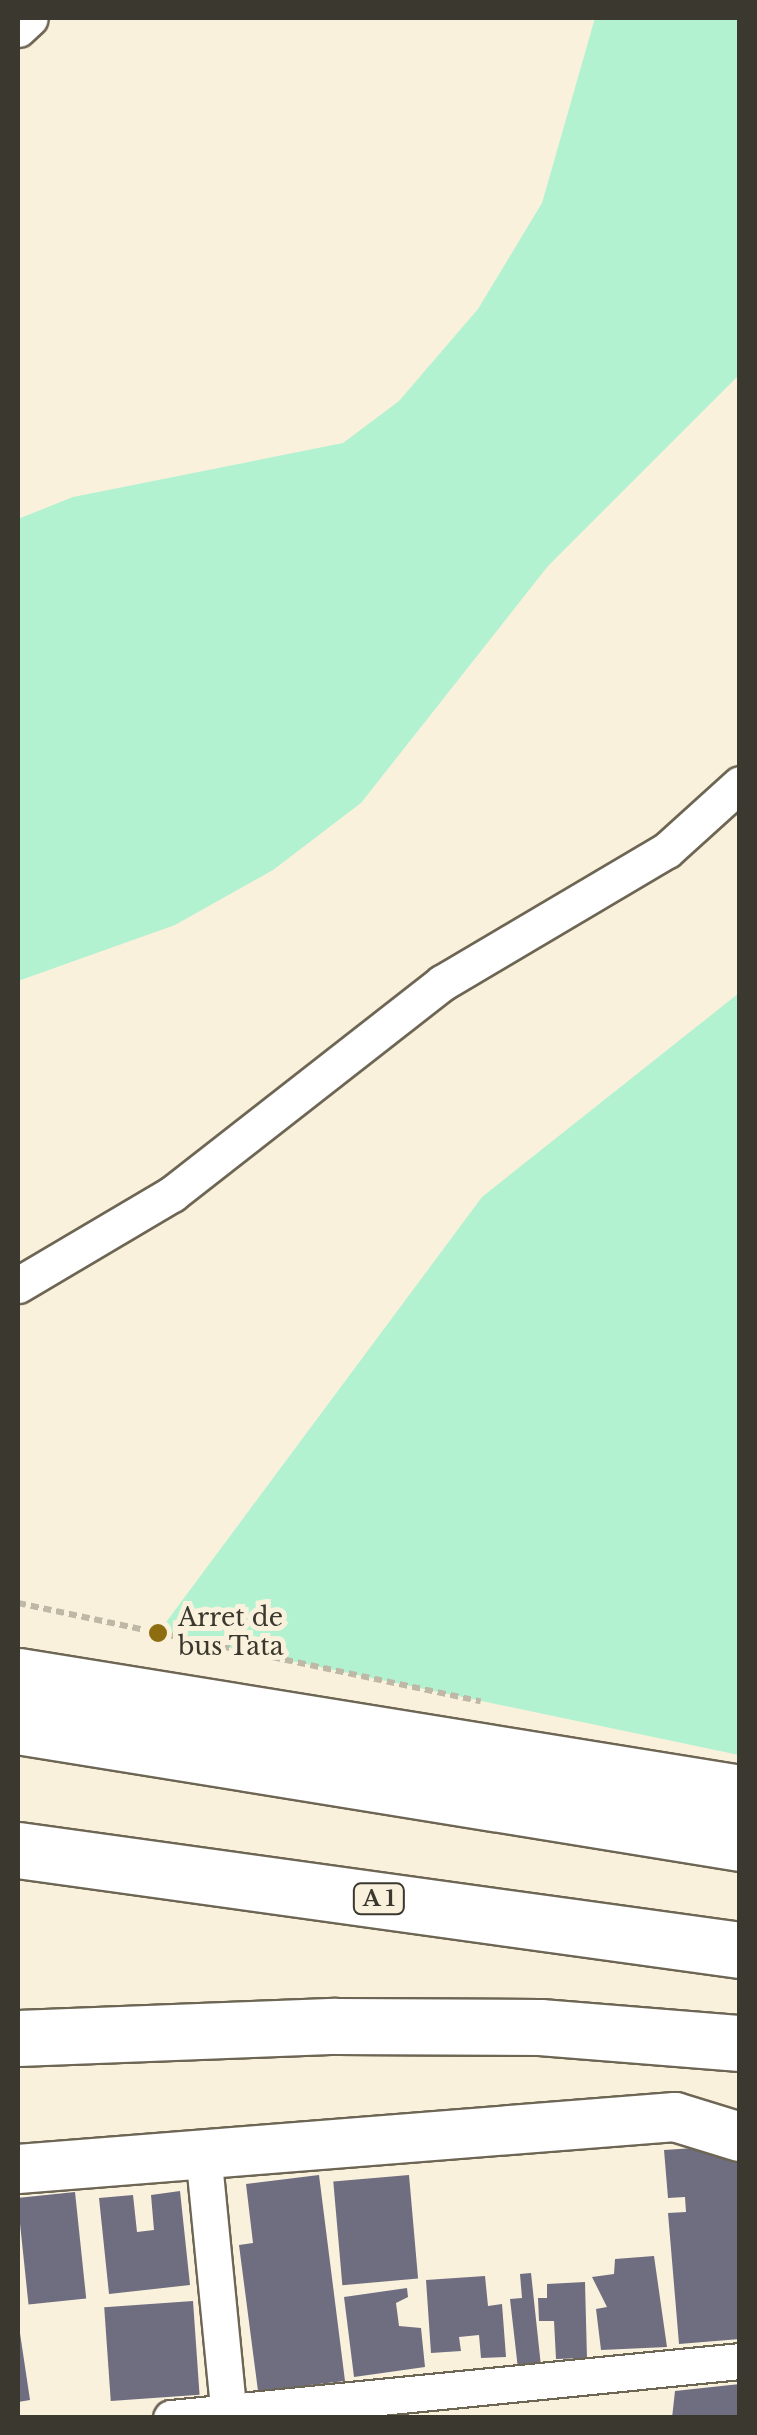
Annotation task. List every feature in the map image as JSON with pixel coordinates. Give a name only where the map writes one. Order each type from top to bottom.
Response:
[{"type":"highway","points":[[18,1676],[740,1793]]},
{"type":"highway","points":[[18,1726],[740,1843]]},
{"type":"highway","name":"A 1","points":[[18,1850],[740,1950]]},
{"type":"highway","points":[[18,2038],[336,2026],[540,2028],[740,2043]]},
{"type":"street","points":[[18,29],[30,18]]},
{"type":"street","points":[[18,1285],[172,1194],[442,983],[668,850],[740,784]]},
{"type":"street","points":[[18,2169],[675,2117],[740,2137]]},
{"type":"street","points":[[203,2152],[232,2414]]},
{"type":"street","points":[[172,2418],[495,2403],[740,2361]]},
{"type":"path","points":[[18,1603],[488,1702]]},
{"type":"green space","points":[[595,18],[739,18],[739,375],[548,566],[361,803],[273,870],[175,925],[18,981],[18,519],[73,497],[343,443],[399,401],[478,309],[542,203]]},
{"type":"green space","points":[[739,993],[739,1755],[158,1633],[482,1197]]},
{"type":"building","points":[[740,2145],[740,2339],[679,2344],[668,2213],[686,2212],[685,2197],[668,2198],[664,2150]]},
{"type":"building","points":[[319,2175],[345,2381],[258,2391],[239,2245],[253,2243],[246,2184]]},
{"type":"building","points":[[409,2175],[418,2279],[342,2285],[333,2182]]},
{"type":"building","points":[[180,2191],[190,2285],[109,2294],[99,2198],[133,2195],[137,2232],[154,2230],[151,2195]]},
{"type":"building","points":[[75,2192],[86,2298],[29,2304],[18,2198]]},
{"type":"building","points":[[654,2256],[667,2347],[601,2350],[596,2309],[607,2307],[592,2277],[614,2274],[615,2259]]},
{"type":"building","points":[[531,2273],[541,2366],[518,2369],[510,2299],[522,2298],[520,2274]]},
{"type":"building","points":[[485,2276],[488,2306],[502,2304],[506,2357],[481,2358],[479,2335],[459,2337],[461,2351],[431,2353],[426,2280]]},
{"type":"building","points":[[585,2282],[587,2358],[556,2359],[554,2321],[539,2321],[538,2298],[547,2298],[547,2284]]},
{"type":"building","points":[[407,2288],[408,2297],[396,2303],[399,2326],[421,2328],[425,2367],[354,2377],[344,2297]]},
{"type":"building","points":[[193,2301],[200,2395],[111,2401],[104,2307]]},
{"type":"building","points":[[18,2320],[30,2400],[18,2402]]},
{"type":"building","points":[[740,2384],[740,2418],[672,2418],[675,2391]]},
{"type":"place","name":"Arret de bus Tata","points":[[158,1633]]}]
